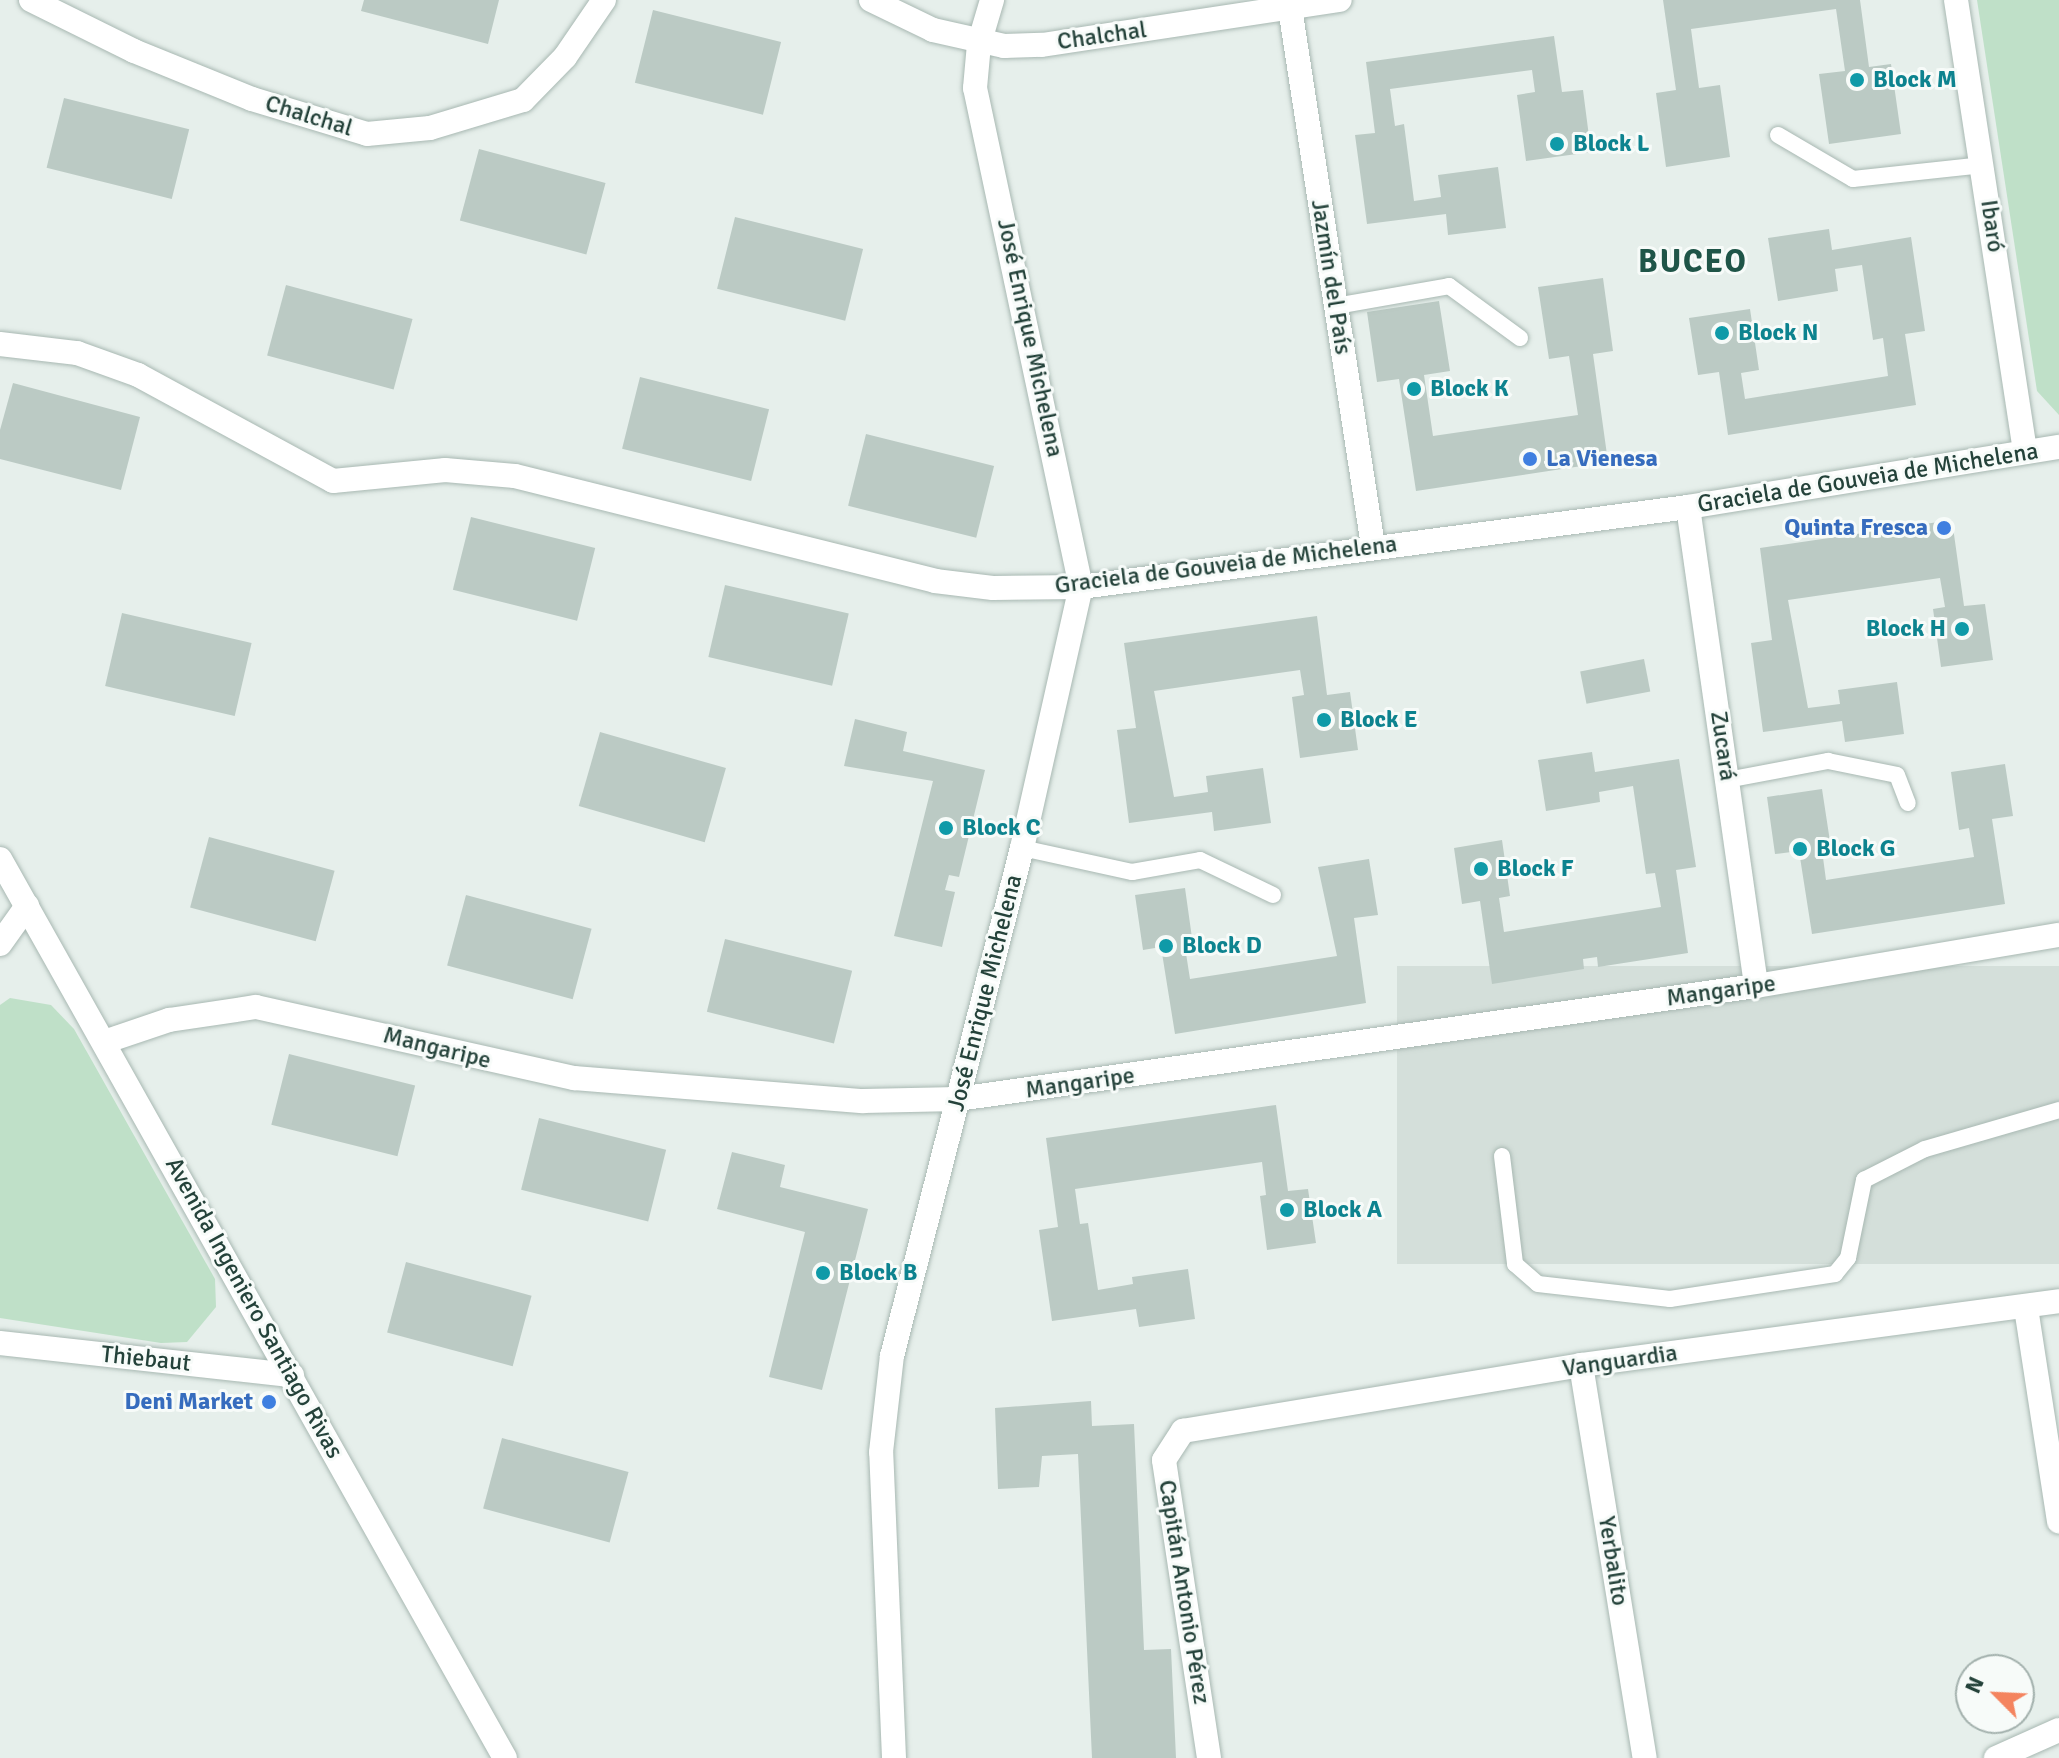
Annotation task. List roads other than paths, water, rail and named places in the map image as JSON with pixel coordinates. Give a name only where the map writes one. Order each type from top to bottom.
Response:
[{"type":"street","name":"Chalchal","points":[[31,0],[134,51],[237,93],[367,134],[430,128],[523,100],[565,57],[604,0]]},
{"type":"street","name":"Chalchal","points":[[871,0],[933,30],[979,44],[1042,45],[1340,0]]},
{"type":"street","name":"José Enrique Michelena","points":[[894,1758],[882,1421],[903,1309],[1022,848],[1081,587],[975,88],[979,44],[992,0]]},
{"type":"street","name":"Ibaró","points":[[1956,0],[2025,452]]},
{"type":"street","name":"Jazmín del País","points":[[1290,8],[1373,546]]},
{"type":"street","name":"Graciela de Gouveia de Michelena","points":[[0,344],[77,353],[138,375],[333,481],[445,470],[515,476],[935,581],[993,588],[1081,587],[1373,546],[1688,507],[2059,447]]},
{"type":"street","name":"Zucará","points":[[1688,507],[1756,986]]},
{"type":"street","name":"Avenida Ingeniero Santiago Rivas","points":[[0,859],[505,1758]]},
{"type":"street","points":[[0,944],[27,906]]},
{"type":"street","name":"Mangaripe","points":[[104,1042],[169,1020],[256,1007],[574,1078],[863,1101],[958,1099],[1756,986],[2059,935]]},
{"type":"street","name":"Vanguardia","points":[[1183,1431],[1581,1365],[2026,1308],[2059,1301]]},
{"type":"street","points":[[2026,1308],[2059,1521]]},
{"type":"street","name":"Thiebaut","points":[[0,1343],[292,1375]]},
{"type":"street","name":"Yerbalito","points":[[1581,1365],[1645,1758]]},
{"type":"street","name":"Capitán Antonio Pérez","points":[[1183,1431],[1164,1460],[1209,1758]]},
{"type":"street","points":[[1996,1758],[2059,1730]]},
{"type":"lane","points":[[1778,135],[1853,179],[1983,165]]},
{"type":"lane","points":[[1336,306],[1449,286],[1520,338]]},
{"type":"lane","points":[[1727,780],[1828,761],[1897,775],[1908,803]]},
{"type":"lane","points":[[1022,848],[1132,872],[1200,860],[1273,895]]},
{"type":"lane","points":[[1502,1156],[1515,1264],[1538,1284],[1670,1299],[1835,1274],[1848,1258],[1864,1180],[1925,1149],[2059,1110]]},
{"type":"place","name":"Block M","points":[[1857,80]]},
{"type":"place","name":"Block L","points":[[1557,144]]},
{"type":"place","name":"Block N","points":[[1722,333]]},
{"type":"place","name":"Block K","points":[[1414,389]]},
{"type":"place","name":"La Vienesa","points":[[1530,459]]},
{"type":"place","name":"Quinta Fresca","points":[[1944,528]]},
{"type":"place","name":"Block H","points":[[1962,629]]},
{"type":"place","name":"Block E","points":[[1324,720]]},
{"type":"place","name":"Block C","points":[[946,828]]},
{"type":"place","name":"Block G","points":[[1800,849]]},
{"type":"place","name":"Block F","points":[[1481,869]]},
{"type":"place","name":"Block D","points":[[1166,946]]},
{"type":"place","name":"Block A","points":[[1287,1210]]},
{"type":"place","name":"Block B","points":[[823,1273]]},
{"type":"place","name":"Deni Market","points":[[269,1402]]},
{"type":"district","name":"BUCEO","points":[[1693,262]]}]
